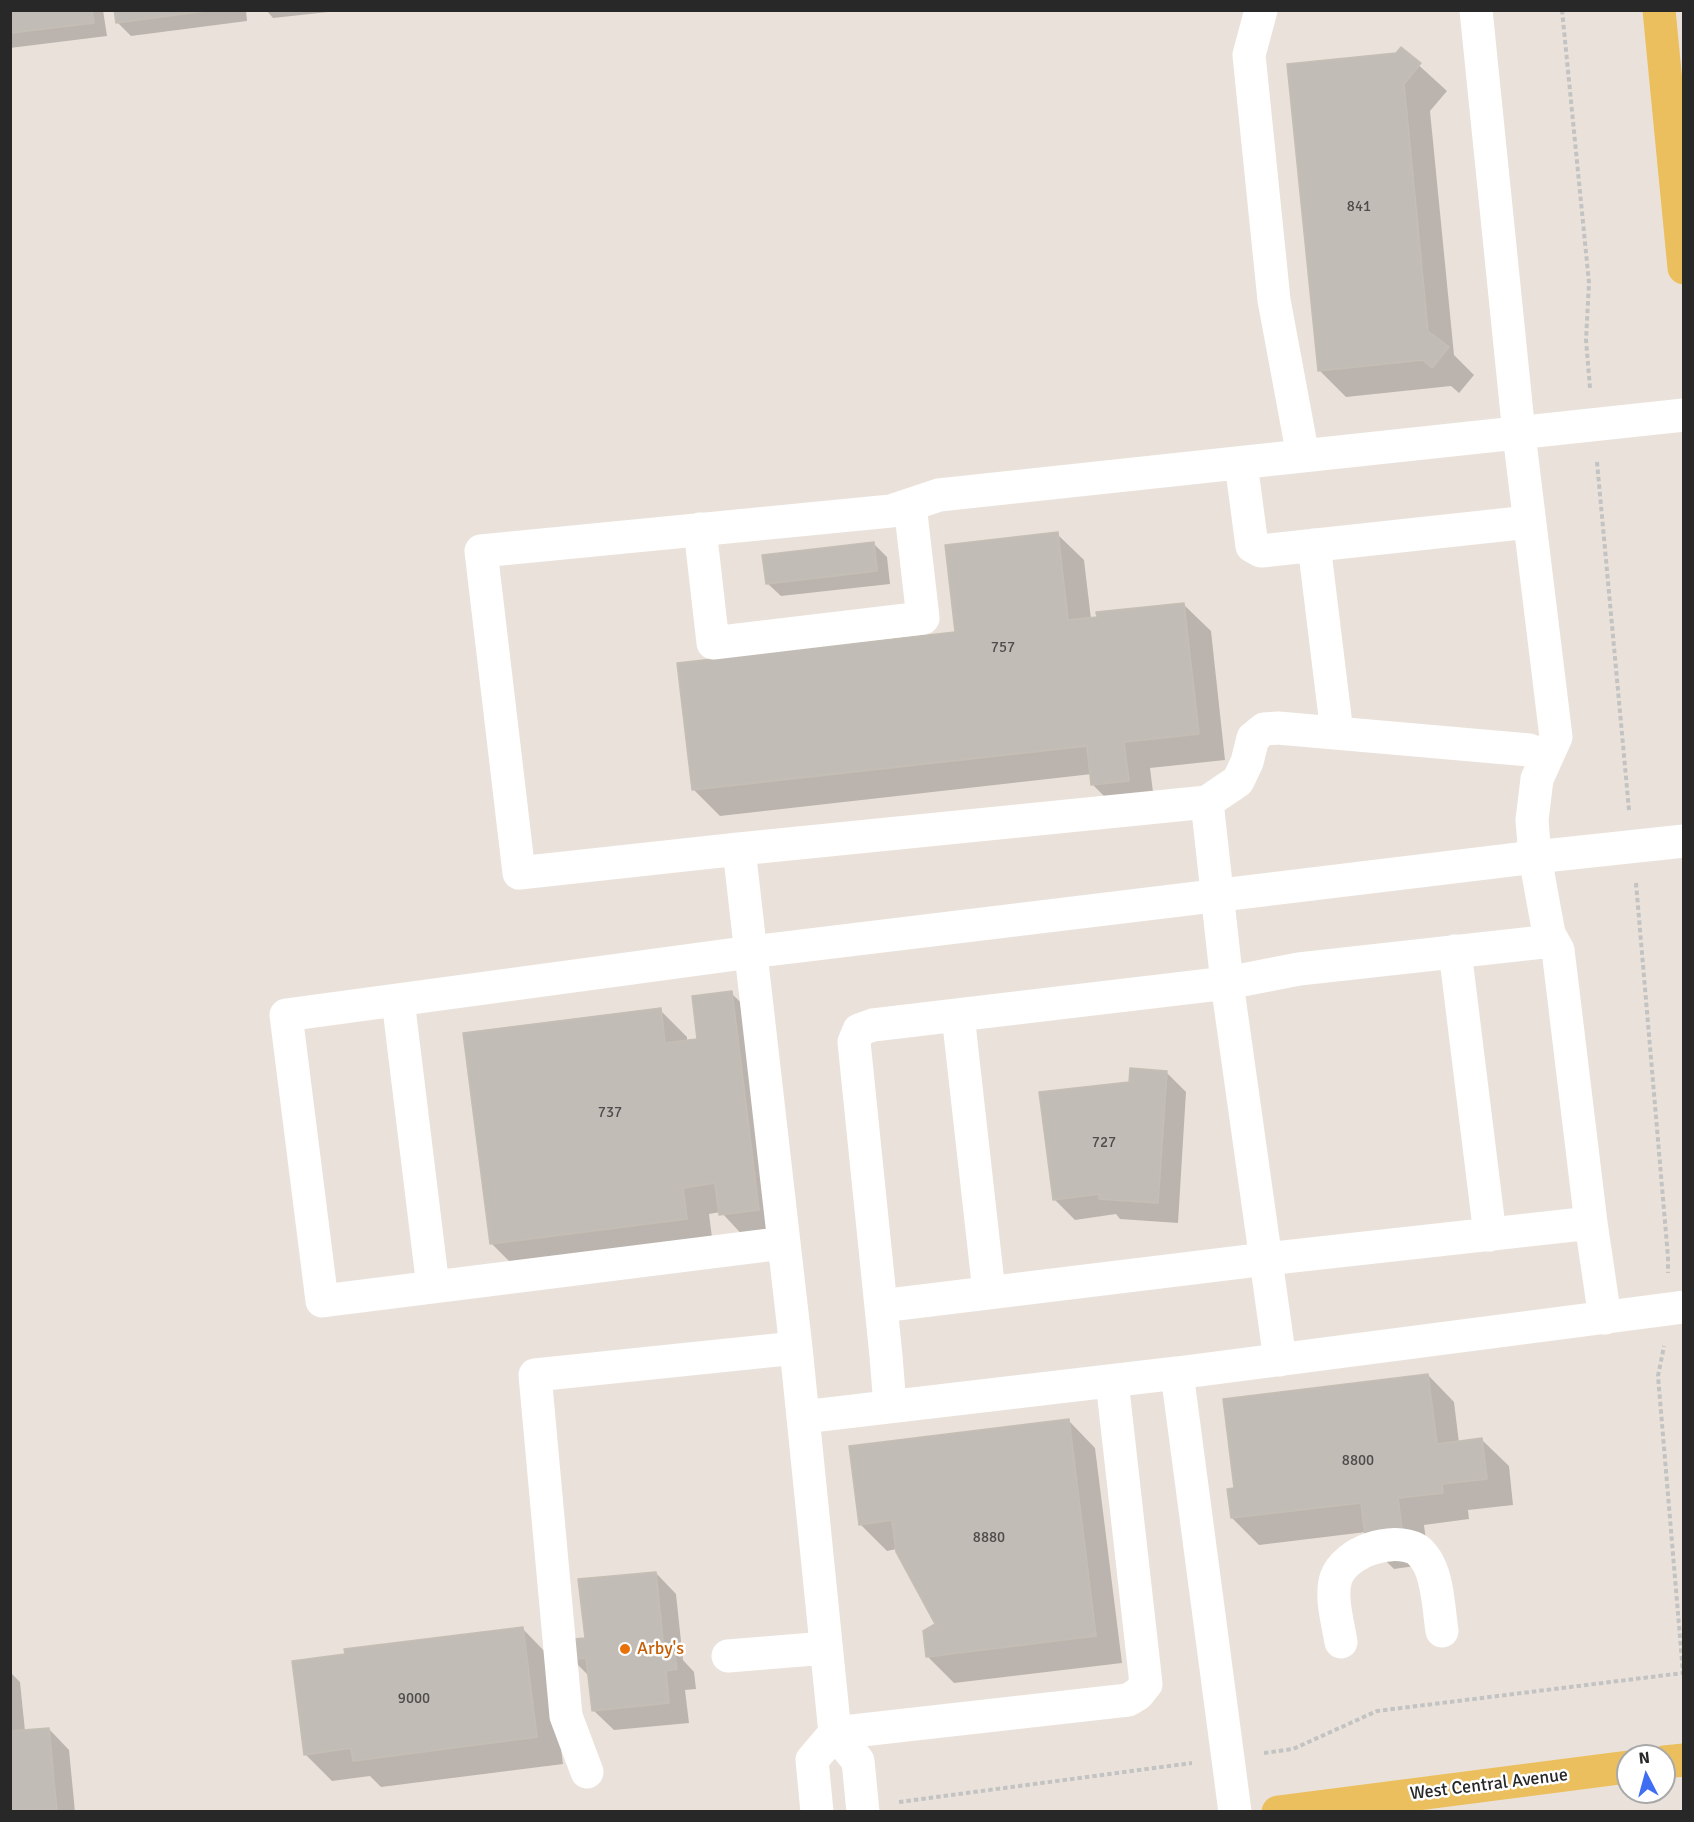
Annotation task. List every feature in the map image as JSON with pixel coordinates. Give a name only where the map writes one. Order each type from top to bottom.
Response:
[{"type":"main road","points":[[1659,10],[1677,123],[1683,268]]},
{"type":"main road","name":"West Central Avenue","points":[[1278,1812],[1616,1769]]},
{"type":"lane","points":[[1261,10],[1250,55],[1251,67],[1274,300],[1304,456]]},
{"type":"lane","points":[[1476,10],[1518,434],[1556,736],[1537,779],[1532,820],[1535,857],[1549,934],[1558,950],[1605,1318]]},
{"type":"lane","points":[[1546,758],[1529,750],[1278,728],[1264,729],[1253,738],[1247,762],[1238,781],[1207,802],[519,873],[481,551],[891,511],[939,495],[1683,415]]},
{"type":"lane","points":[[1241,463],[1252,546],[1261,551],[1529,522]]},
{"type":"lane","points":[[700,529],[713,643],[923,618],[910,505]]},
{"type":"lane","points":[[1314,545],[1337,733]]},
{"type":"lane","points":[[1207,802],[1227,983],[1280,1360]]},
{"type":"lane","points":[[784,1242],[322,1301],[286,1015],[751,952],[1683,841]]},
{"type":"lane","points":[[739,849],[796,1348],[835,1732],[858,1761],[863,1812]]},
{"type":"lane","points":[[890,1407],[854,1042],[859,1030],[873,1025],[1227,983],[1299,969],[1552,941]]},
{"type":"lane","points":[[1455,951],[1490,1235]]},
{"type":"lane","points":[[398,1000],[433,1287]]},
{"type":"lane","points":[[958,1015],[989,1292]]},
{"type":"lane","points":[[881,1306],[1591,1222]]},
{"type":"lane","points":[[802,1417],[1177,1373],[1683,1307]]},
{"type":"lane","points":[[587,1772],[567,1716],[535,1375],[796,1348]]},
{"type":"lane","points":[[1177,1373],[1235,1812]]},
{"type":"lane","points":[[817,1812],[812,1760],[835,1732],[1128,1700],[1138,1694],[1146,1684],[1112,1381]]},
{"type":"lane","points":[[1341,1642],[1334,1592],[1337,1577],[1348,1561],[1378,1546],[1397,1545],[1417,1550],[1429,1564],[1436,1586],[1442,1631]]},
{"type":"lane","points":[[728,1656],[826,1648]]},
{"type":"building","points":[[10,10],[92,10],[94,23],[10,33]]},
{"type":"building","points":[[114,10],[213,10],[116,23]]},
{"type":"building","points":[[1401,47],[1421,63],[1404,84],[1428,331],[1449,347],[1432,368],[1423,360],[1318,371],[1287,64],[1396,53]]},
{"type":"building","points":[[1058,532],[1068,620],[1097,617],[1096,612],[1184,603],[1199,734],[1124,742],[1129,781],[1091,785],[1087,746],[692,790],[677,663],[955,632],[945,545]]},
{"type":"building","points":[[874,542],[877,571],[766,584],[762,555]]},
{"type":"building","points":[[732,991],[759,1210],[719,1215],[715,1183],[683,1188],[687,1219],[490,1244],[463,1033],[661,1008],[665,1043],[697,1039],[692,996]]},
{"type":"building","points":[[1130,1068],[1167,1071],[1158,1203],[1099,1199],[1099,1194],[1053,1200],[1039,1092],[1129,1082]]},
{"type":"building","points":[[1428,1374],[1437,1444],[1482,1438],[1487,1479],[1442,1484],[1443,1493],[1398,1498],[1403,1538],[1366,1543],[1361,1503],[1231,1518],[1227,1489],[1234,1488],[1223,1399]]},
{"type":"building","points":[[1069,1419],[1096,1636],[926,1657],[923,1631],[935,1624],[896,1552],[892,1520],[859,1525],[849,1446]]},
{"type":"building","points":[[656,1572],[664,1651],[674,1650],[677,1669],[666,1671],[669,1703],[592,1711],[586,1658],[576,1659],[574,1639],[585,1638],[578,1579]]},
{"type":"building","points":[[523,1627],[537,1737],[353,1761],[351,1748],[304,1755],[292,1661],[345,1654],[344,1649]]},
{"type":"building","points":[[49,1728],[57,1812],[10,1812],[10,1731]]},
{"type":"place","name":"Arby's","points":[[625,1649]]}]
